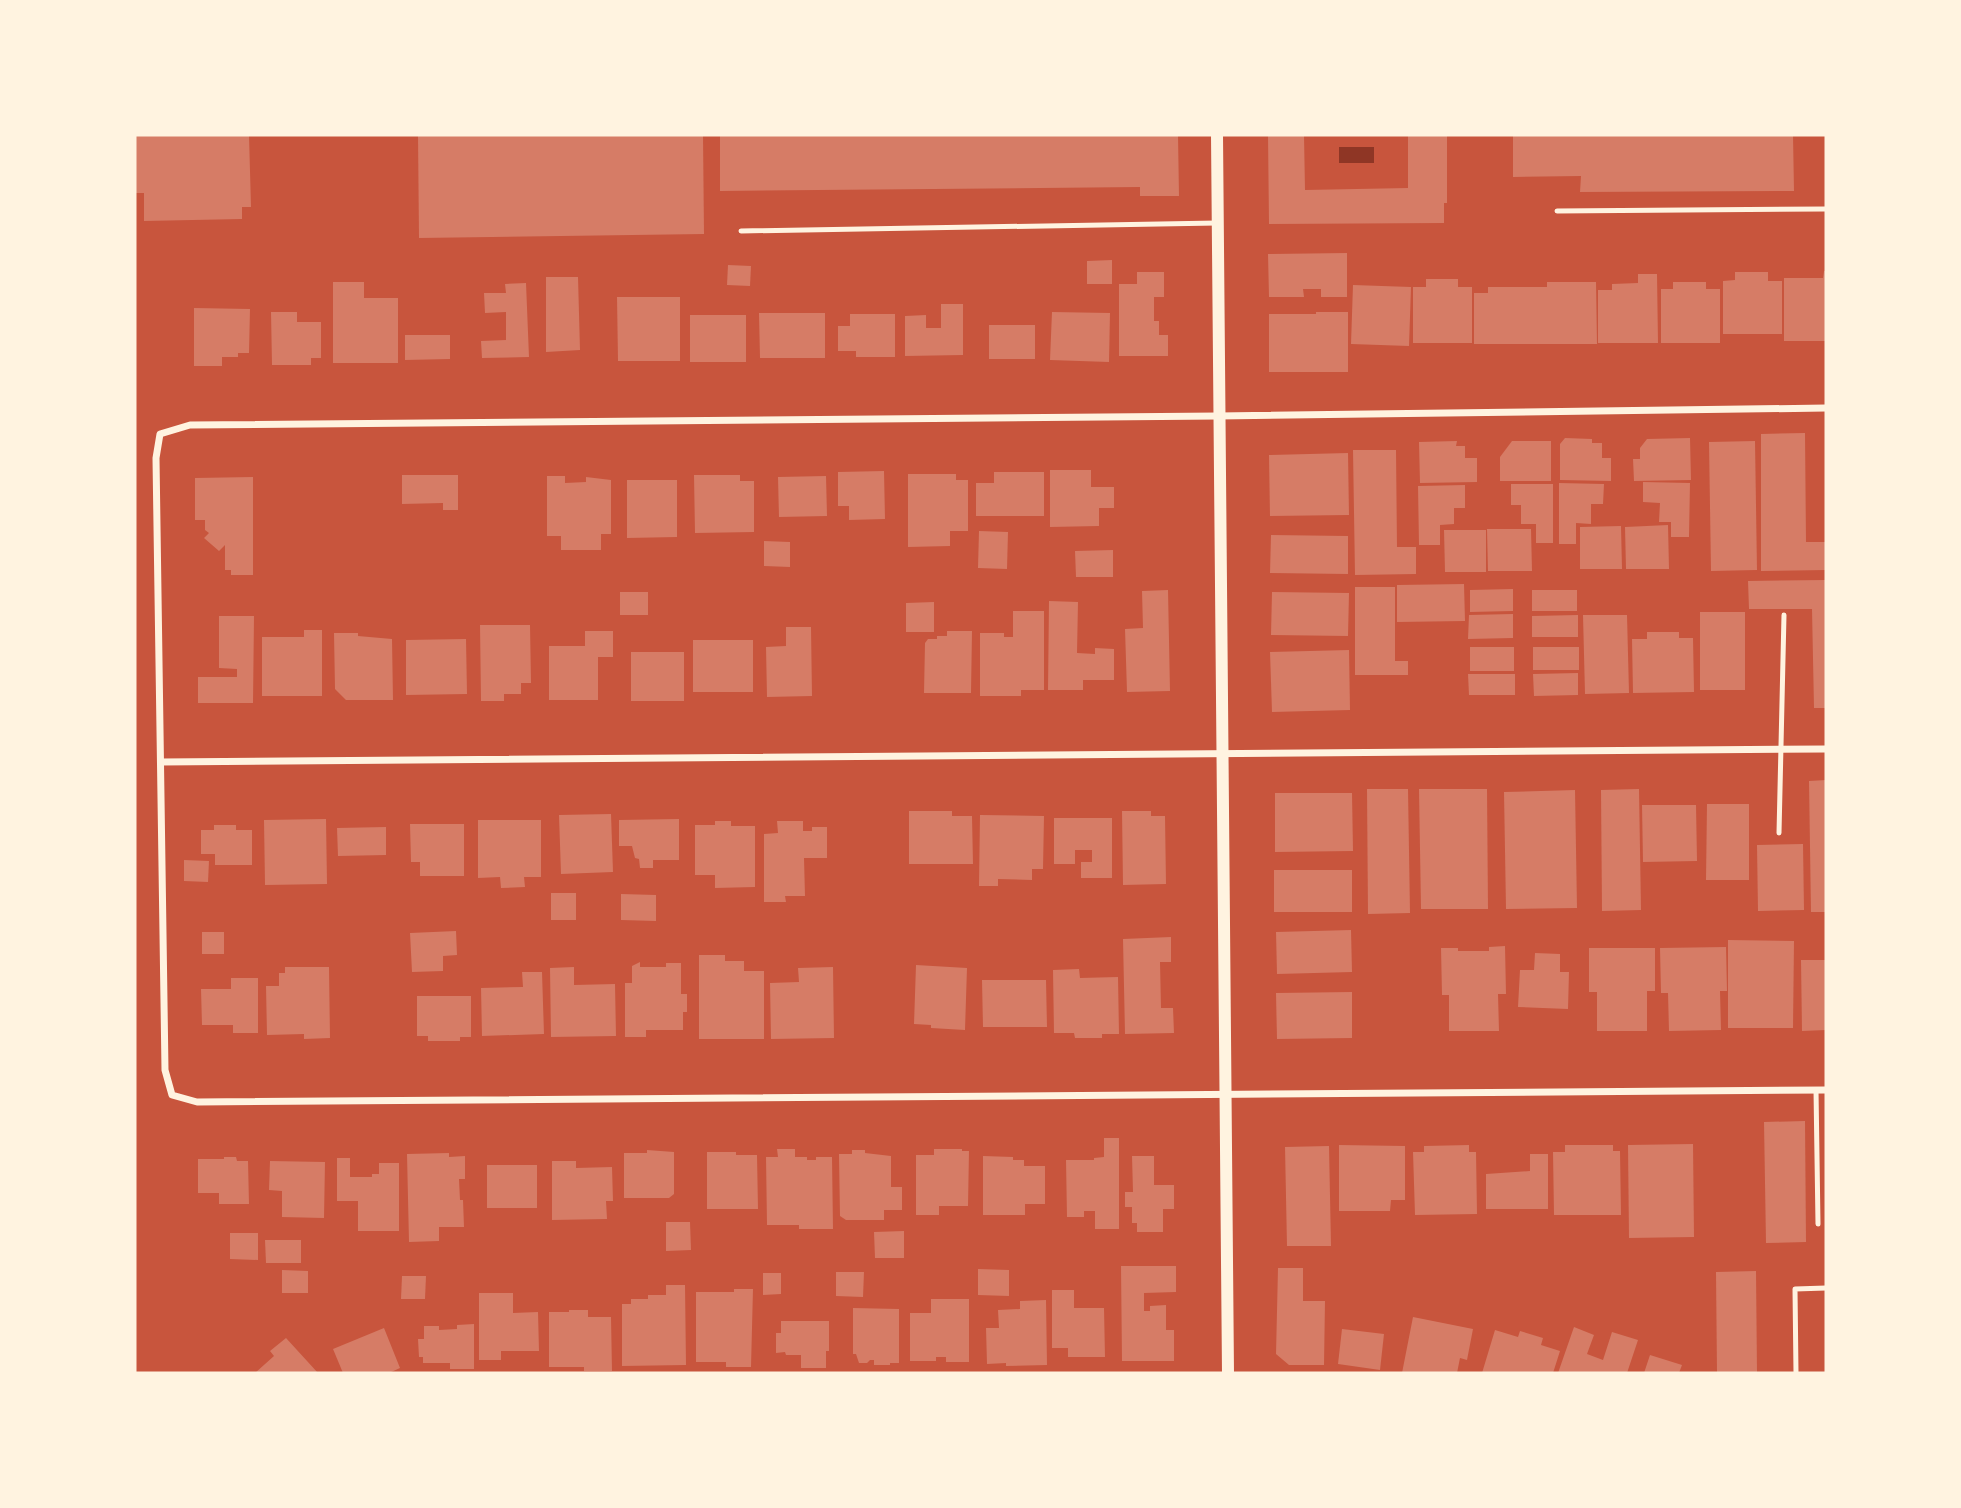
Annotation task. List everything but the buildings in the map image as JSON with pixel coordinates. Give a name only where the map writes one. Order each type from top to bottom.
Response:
[{"type":"street","points":[[1217,135],[1228,1373]]},
{"type":"street","points":[[1826,408],[190,425],[160,434],[156,457],[165,1070],[172,1095],[197,1102],[211,1102],[1826,1090]]},
{"type":"street","points":[[161,762],[1826,749]]},
{"type":"lane","points":[[1557,211],[1826,209]]},
{"type":"lane","points":[[741,231],[1217,223]]},
{"type":"lane","points":[[1779,833],[1784,615]]},
{"type":"lane","points":[[1816,1090],[1818,1224]]},
{"type":"lane","points":[[1796,1373],[1795,1289],[1826,1288]]},
{"type":"shaded area","points":[[1339,147],[1374,147],[1374,163],[1339,163]]}]
